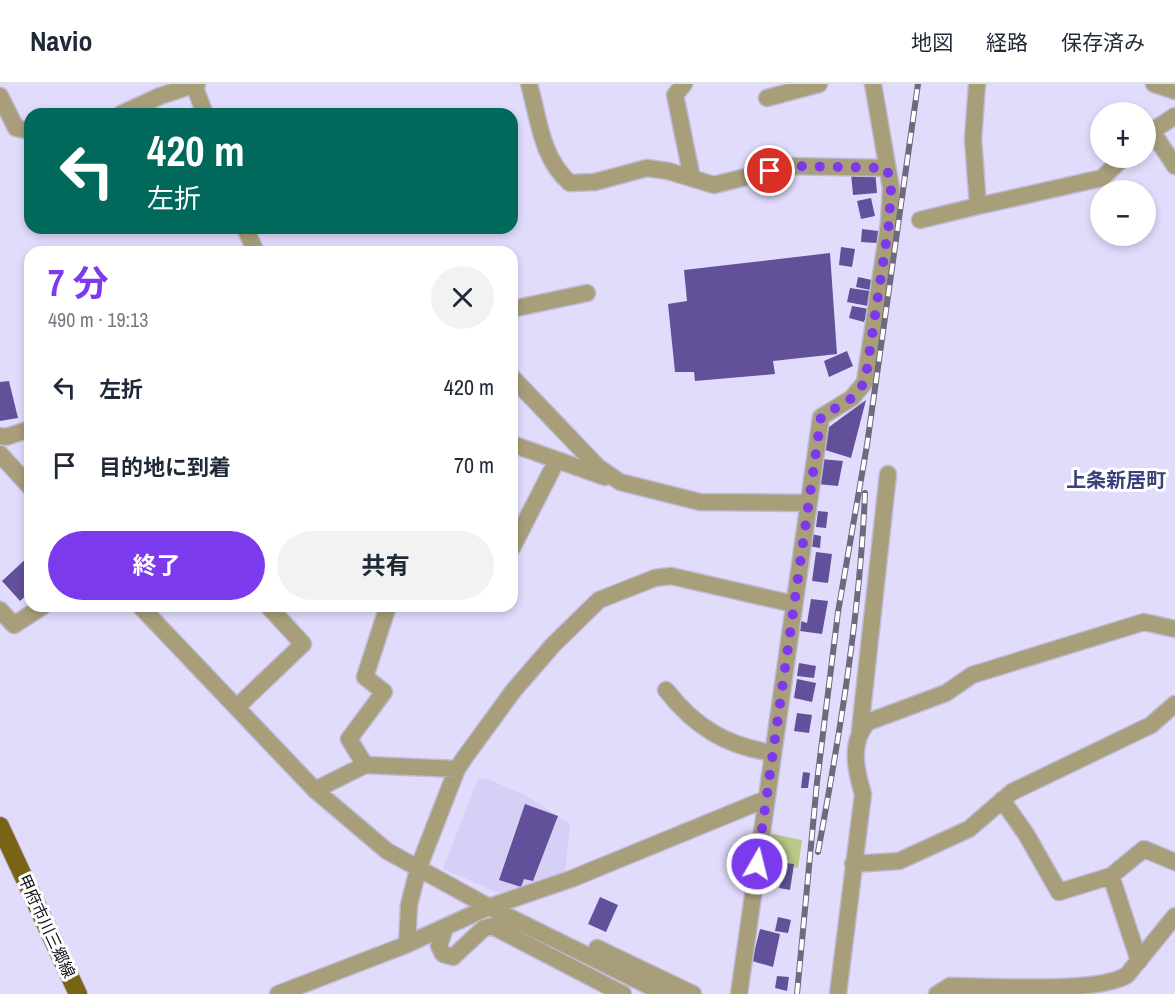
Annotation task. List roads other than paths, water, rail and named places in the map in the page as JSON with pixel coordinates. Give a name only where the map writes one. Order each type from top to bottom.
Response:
[{"type":"main road","name":"甲府市川三郷線","points":[[0,826],[6,854],[78,994]]},
{"type":"street","points":[[529,84],[546,154],[558,172],[570,183],[595,182],[647,168],[668,171],[714,185],[789,166],[887,168]]},
{"type":"street","points":[[684,84],[675,95],[692,178]]},
{"type":"street","points":[[767,98],[819,84]]},
{"type":"street","points":[[739,994],[821,417],[852,398],[865,382],[889,223],[891,188],[873,84]]},
{"type":"street","points":[[977,84],[973,139],[978,206]]},
{"type":"street","points":[[1154,84],[1175,91]]},
{"type":"street","points":[[135,108],[160,96],[195,85],[203,108]]},
{"type":"street","points":[[0,96],[16,128],[24,129]]},
{"type":"street","points":[[1156,127],[1175,116]]},
{"type":"street","points":[[1156,142],[1175,166]]},
{"type":"street","points":[[920,220],[1102,178],[1112,168]]},
{"type":"street","points":[[518,308],[587,293]]},
{"type":"street","points":[[518,383],[598,467],[620,482]]},
{"type":"street","points":[[0,436],[6,437],[24,431]]},
{"type":"street","points":[[518,446],[620,482],[700,502],[808,503]]},
{"type":"street","points":[[0,454],[24,480]]},
{"type":"street","points":[[518,536],[557,460]]},
{"type":"street","points":[[838,994],[863,794],[854,765],[860,730],[888,474]]},
{"type":"street","points":[[407,944],[409,905],[418,869],[457,769],[514,690],[554,645],[599,600],[655,578],[671,576],[794,604]]},
{"type":"street","points":[[0,610],[14,625],[34,612]]},
{"type":"street","points":[[146,612],[238,706],[315,790],[387,851],[489,908],[532,927],[665,994]]},
{"type":"street","points":[[238,706],[303,644],[274,612]]},
{"type":"street","points":[[365,765],[349,740],[384,692],[365,677],[386,612]]},
{"type":"street","points":[[860,730],[868,722],[946,693],[972,675],[1144,622],[1175,629]]},
{"type":"street","points":[[666,690],[691,720],[707,732],[759,751],[773,753]]},
{"type":"street","points":[[853,864],[899,861],[969,829],[1012,792],[1151,725],[1175,704]]},
{"type":"street","points":[[315,790],[365,765],[457,769]]},
{"type":"street","points":[[278,994],[407,944],[489,908],[571,879],[766,799]]},
{"type":"street","points":[[1002,800],[1026,834],[1059,892],[1111,876],[1144,849],[1175,862]]},
{"type":"street","points":[[1111,876],[1139,960]]},
{"type":"street","points":[[507,916],[536,918],[693,994]]},
{"type":"street","points":[[937,994],[950,986],[1085,987],[1117,982],[1139,960],[1175,916]]},
{"type":"street","points":[[445,928],[440,946],[443,954],[453,957],[484,928],[492,926],[616,993]]},
{"type":"railway","points":[[797,994],[817,782],[838,612],[867,445],[918,84]]},
{"type":"railway","points":[[818,852],[854,628],[865,493]]},
{"type":"district","name":"上条新居町","points":[[1116,479]]}]
